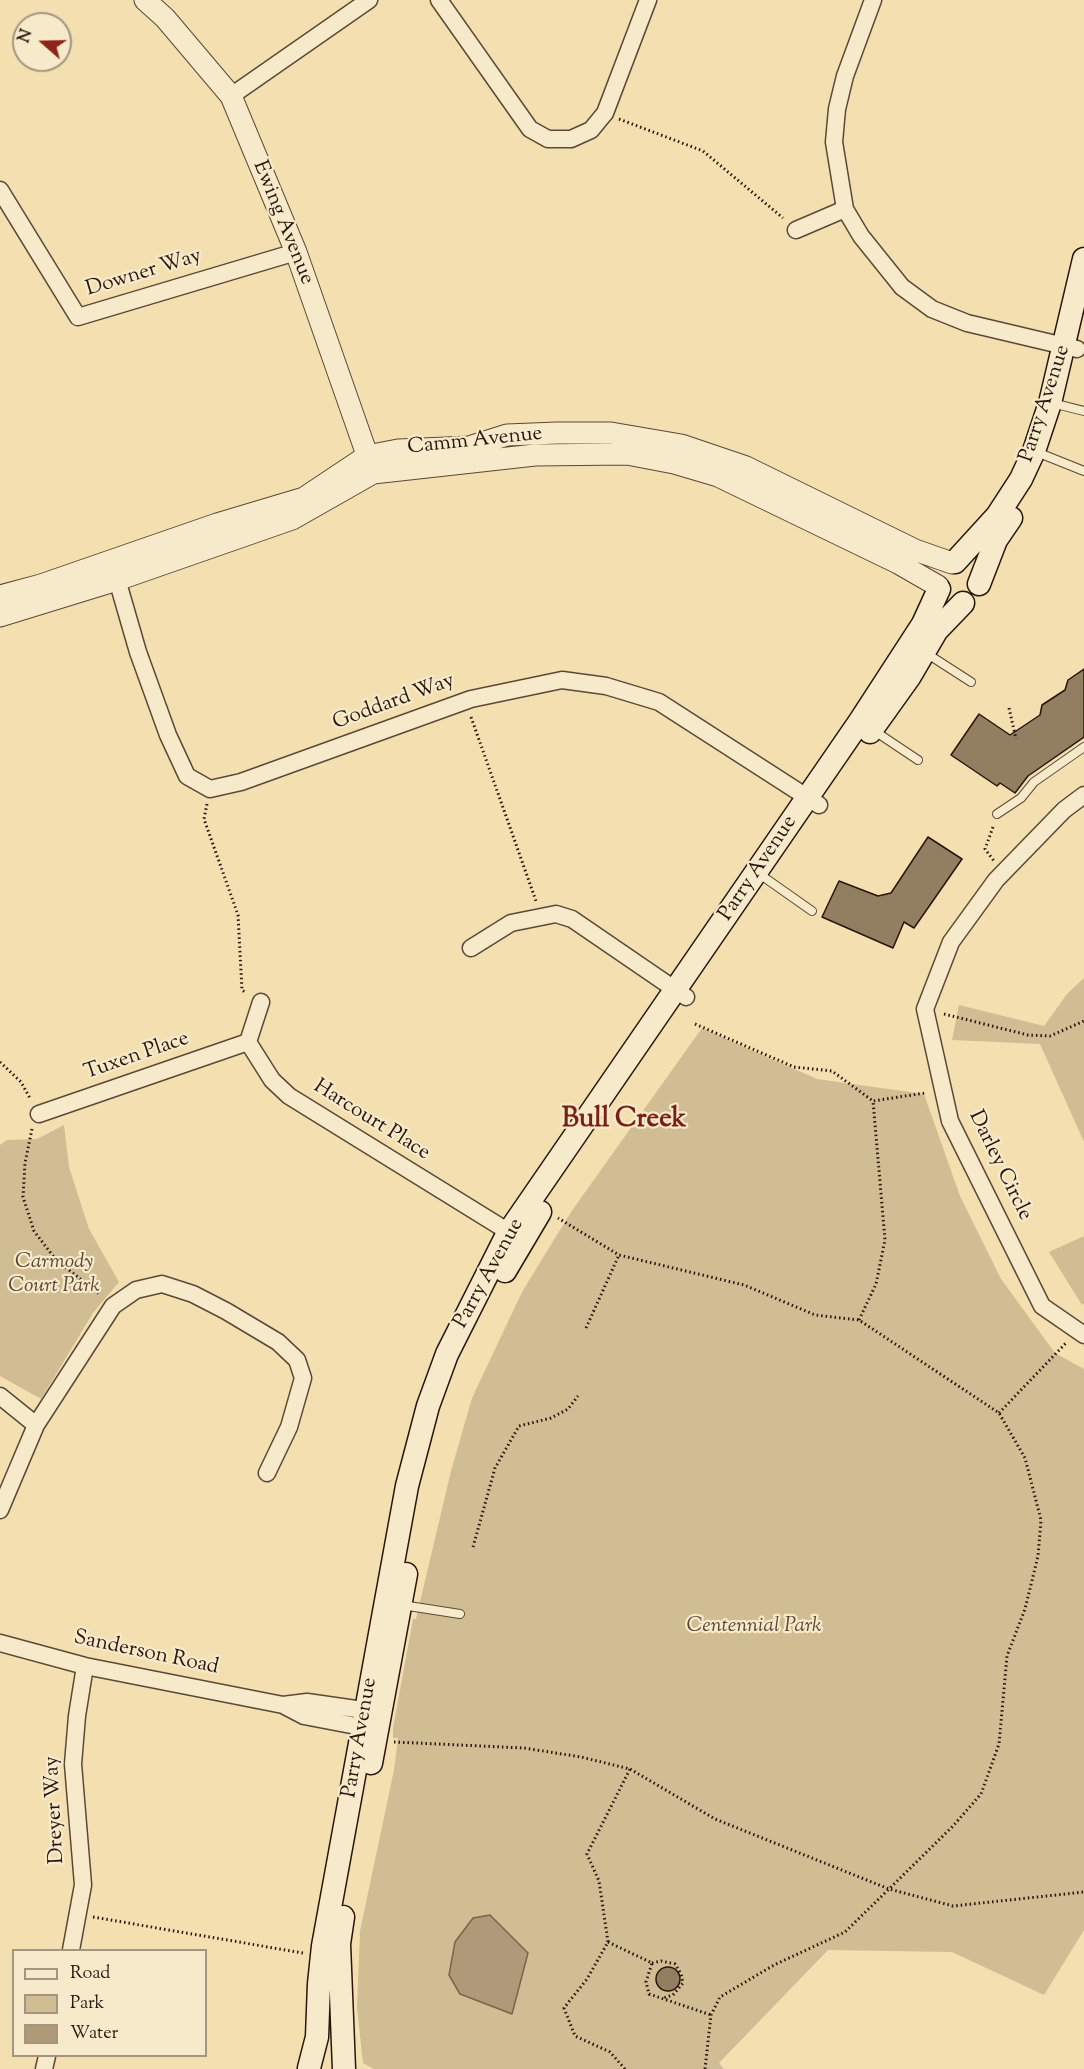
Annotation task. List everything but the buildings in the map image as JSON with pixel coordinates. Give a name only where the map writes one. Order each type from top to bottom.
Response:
[{"type":"main road","name":"Parry Avenue","points":[[979,584],[996,540],[1036,483],[1040,452],[1056,404],[1080,314],[1084,259]]},
{"type":"main road","name":"Parry Avenue","points":[[953,562],[997,516],[1040,452]]},
{"type":"main road","points":[[953,562],[970,566],[976,572],[979,584],[973,597],[963,603],[950,602],[938,587],[940,572],[953,562]]},
{"type":"main road","name":"Parry Avenue","points":[[866,725],[923,624],[938,587]]},
{"type":"main road","name":"Parry Avenue","points":[[308,2068],[328,2063],[343,2069],[339,1944],[376,1724],[407,1486],[428,1406],[447,1354],[516,1237],[623,1086],[681,993],[866,725],[925,652],[937,630],[963,603]]},
{"type":"main road","name":"Parry Avenue","points":[[308,2068],[317,2037],[323,1946],[376,1724],[401,1605],[417,1509],[447,1397],[472,1333],[516,1237]]},
{"type":"street","name":"Ewing Avenue","points":[[145,0],[165,18],[231,96],[296,252],[370,464]]},
{"type":"street","points":[[231,96],[369,0]]},
{"type":"street","points":[[439,0],[531,129],[548,139],[570,139],[591,130],[605,113],[648,0]]},
{"type":"street","points":[[873,0],[845,76],[837,109],[834,142],[845,209],[879,262],[902,286],[932,309],[967,323],[1071,347]]},
{"type":"street","name":"Downer Way","points":[[0,190],[78,317],[296,252]]},
{"type":"street","points":[[796,230],[845,209]]},
{"type":"street","name":"Camm Avenue","points":[[0,616],[114,570],[217,524],[304,498],[398,450],[469,447],[507,435],[611,433],[681,445],[746,467],[915,550],[953,562]]},
{"type":"street","name":"Camm Avenue","points":[[370,464],[535,454],[627,454],[674,463],[718,476],[898,563],[938,587]]},
{"type":"street","points":[[114,570],[146,675],[168,735],[187,776],[210,789]]},
{"type":"street","name":"Camm Avenue","points":[[0,596],[114,570]]},
{"type":"street","name":"Goddard Way","points":[[210,789],[241,782],[466,701],[562,680],[606,686],[659,702],[813,801]]},
{"type":"street","points":[[925,1009],[951,942],[1002,873],[1064,810],[1084,795]]},
{"type":"street","points":[[471,948],[511,923],[541,915],[556,914],[572,919],[681,993]]},
{"type":"street","points":[[248,1042],[261,1002]]},
{"type":"street","name":"Darley Circle","points":[[925,1009],[950,1121],[1042,1306],[1081,1333]]},
{"type":"street","name":"Harcourt Place","points":[[248,1042],[272,1080],[289,1096],[516,1237]]},
{"type":"street","name":"Tuxen Place","points":[[39,1114],[248,1042]]},
{"type":"street","points":[[0,1510],[36,1425],[113,1306],[136,1290],[162,1284],[193,1294],[226,1311],[278,1342],[297,1360],[303,1378],[289,1427],[267,1473]]},
{"type":"street","points":[[0,1396],[36,1425]]},
{"type":"street","name":"Sanderson Road","points":[[0,1643],[86,1666],[283,1705],[304,1716],[376,1724]]},
{"type":"street","name":"Dreyer Way","points":[[71,1949],[80,1915],[83,1885],[73,1764],[77,1716],[86,1666]]},
{"type":"lane","points":[[1056,404],[1084,411]]},
{"type":"lane","points":[[1040,452],[1084,471]]},
{"type":"lane","points":[[925,652],[971,682]]},
{"type":"lane","points":[[866,725],[918,760]]},
{"type":"lane","points":[[998,814],[1021,798],[1034,782],[1084,747]]},
{"type":"lane","points":[[763,876],[812,911]]},
{"type":"lane","points":[[401,1605],[460,1614]]},
{"type":"path","points":[[605,113],[704,151],[796,230]]},
{"type":"path","points":[[466,701],[541,915]]},
{"type":"path","points":[[1010,708],[1016,739]]},
{"type":"path","points":[[210,789],[204,819],[238,915],[242,990],[261,1002]]},
{"type":"path","points":[[998,814],[985,849],[1002,873]]},
{"type":"path","points":[[925,1009],[1028,1035],[1050,1036],[1084,1021]]},
{"type":"path","points":[[695,1024],[794,1067],[832,1071],[873,1101],[943,1090]]},
{"type":"path","points":[[0,1062],[21,1082],[39,1114],[30,1134],[23,1197],[34,1231],[56,1260],[113,1306]]},
{"type":"path","points":[[859,1320],[876,1284],[885,1240],[873,1101]]},
{"type":"path","points":[[556,1217],[619,1255],[744,1285],[815,1315],[859,1320],[999,1413],[1025,1458],[1041,1520],[1038,1556],[1024,1609],[1007,1656],[999,1743],[981,1794],[953,1826],[845,1932],[774,1965],[720,1997],[711,2015],[705,2069]]},
{"type":"path","points":[[586,1328],[619,1255]]},
{"type":"path","points":[[999,1413],[1081,1333]]},
{"type":"path","points":[[473,1547],[495,1468],[519,1426],[551,1418],[568,1409],[578,1396]]},
{"type":"path","points":[[376,1724],[580,1757],[630,1769],[715,1819],[889,1888],[953,1906],[1084,1892]]},
{"type":"path","points":[[625,2069],[610,2052],[575,2036],[564,2008],[587,1979],[608,1942],[599,1881],[587,1854],[630,1769]]},
{"type":"path","points":[[80,1915],[305,1954]]},
{"type":"path","points":[[608,1942],[652,1963],[661,1961],[675,1964],[683,1983],[673,1995],[662,1999]]},
{"type":"path","points":[[652,1963],[646,1982],[649,1994],[711,2015]]},
{"type":"green space","points":[[1084,978],[1084,1142],[1040,1044],[952,1040],[959,1005],[1044,1026],[1067,994]]},
{"type":"green space","name":"Centennial Park","points":[[702,1028],[817,1079],[924,1094],[960,1196],[1001,1279],[1055,1353],[1084,1369],[1084,1930],[1044,1995],[952,1952],[828,1950],[719,2063],[724,2069],[374,2069],[363,2063],[357,2007],[360,1931],[394,1770],[398,1738],[393,1738],[393,1728],[413,1619],[416,1619],[451,1471],[472,1398],[522,1292],[571,1212]]},
{"type":"green space","name":"Carmody Court Park","points":[[64,1125],[69,1167],[89,1229],[119,1282],[93,1313],[41,1399],[0,1376],[0,1145],[7,1140],[37,1139]]},
{"type":"green space","points":[[1084,1236],[1084,1303],[1082,1305],[1049,1252]]},
{"type":"water","points":[[490,1915],[528,1953],[512,2014],[460,1994],[449,1975],[455,1942],[473,1918]]},
{"type":"district","name":"Bull Creek","points":[[624,1121]]}]
